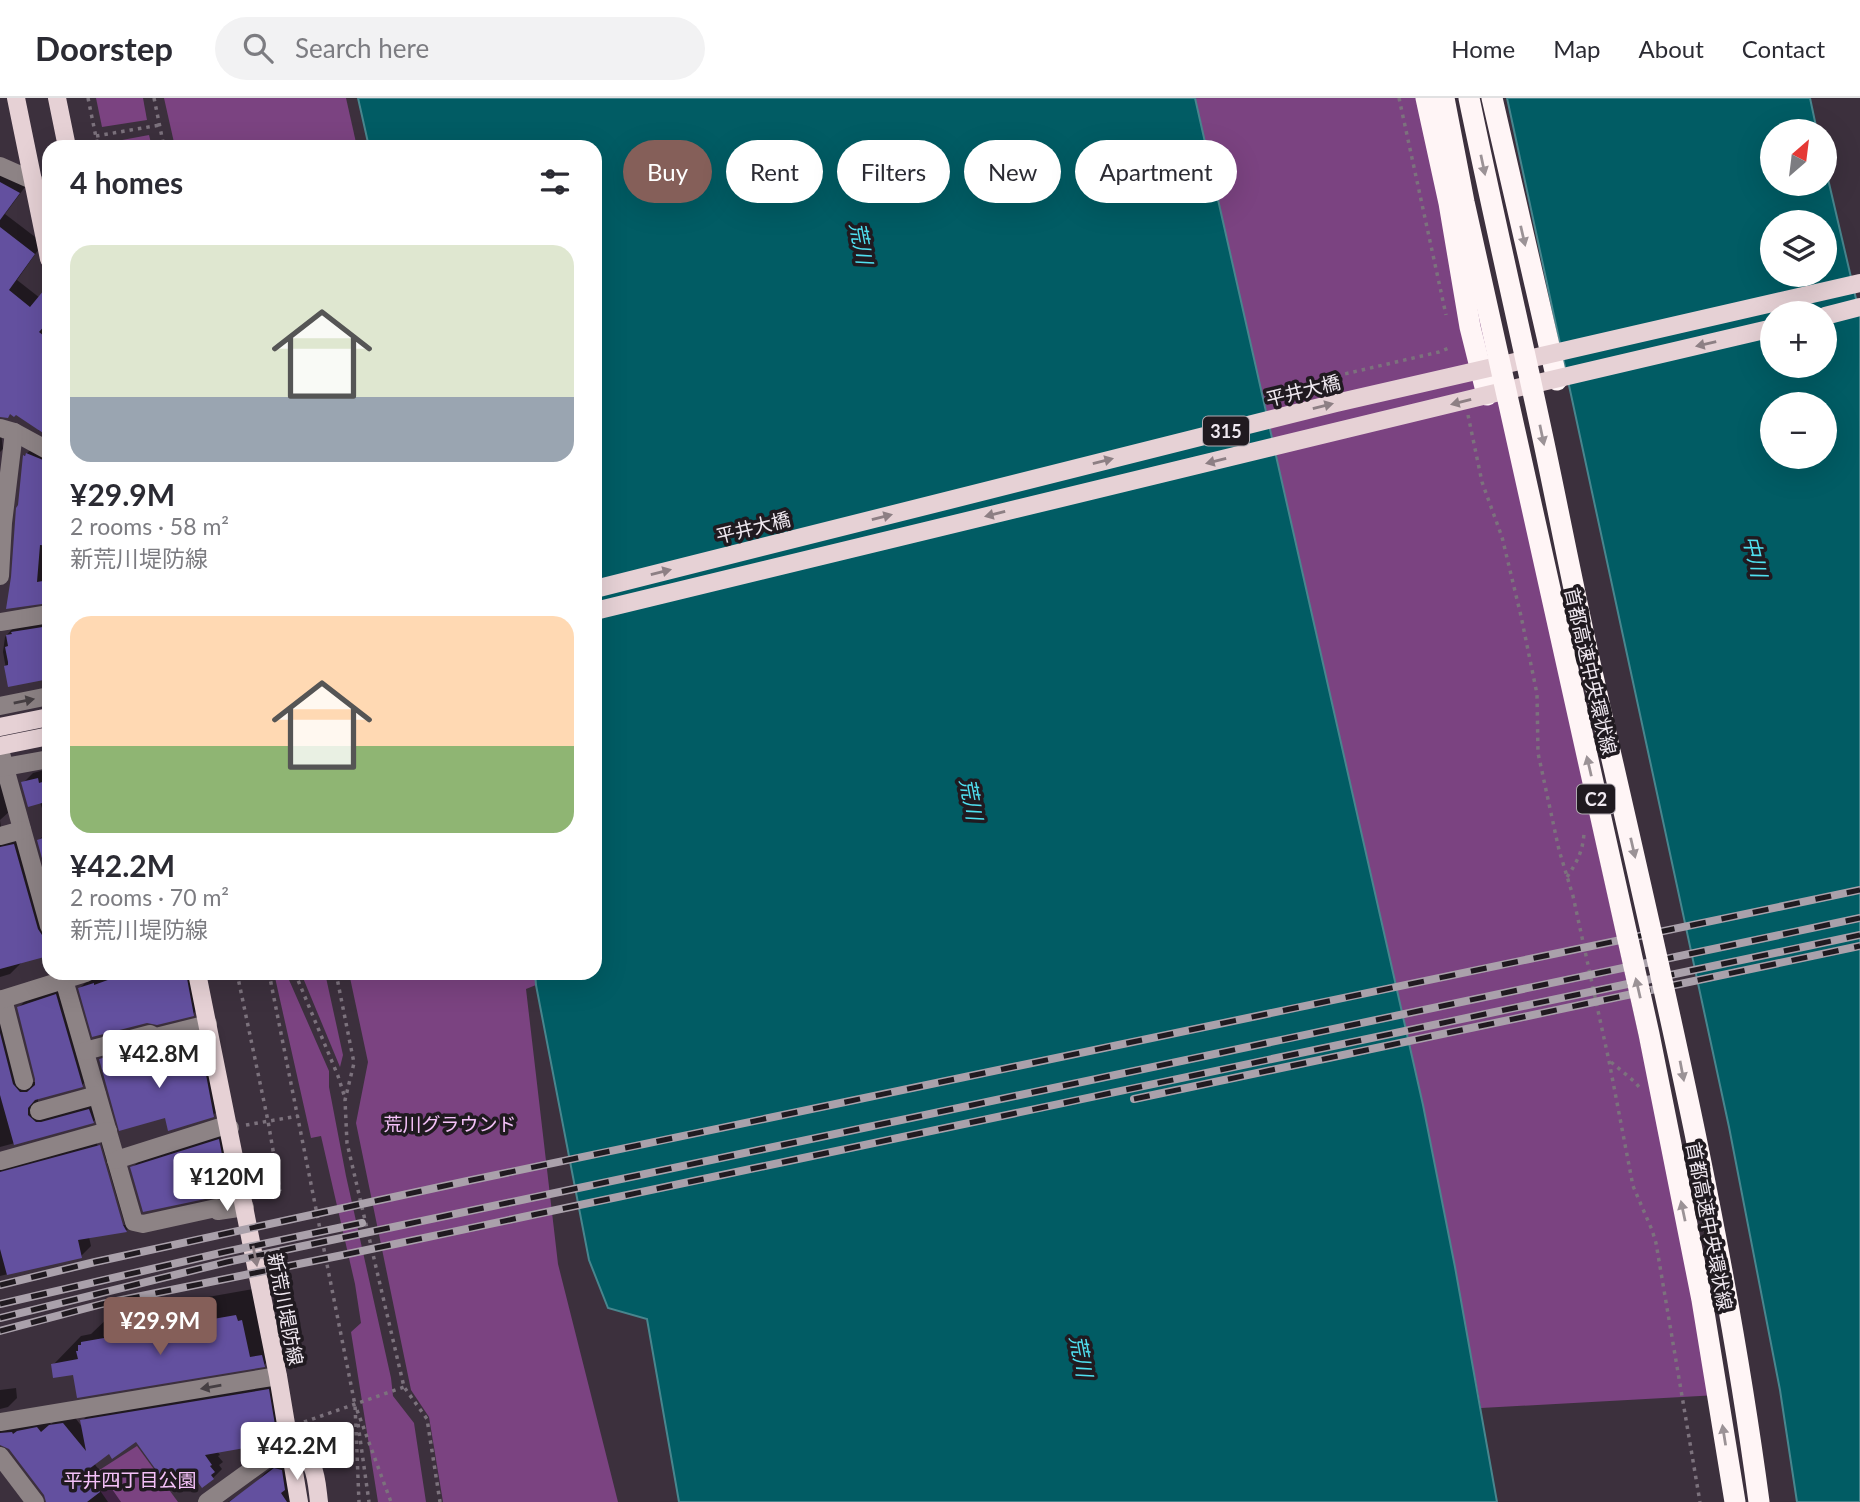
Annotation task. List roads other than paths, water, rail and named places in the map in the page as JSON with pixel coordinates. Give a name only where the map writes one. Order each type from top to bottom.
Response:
[{"type":"highway","points":[[1426,98],[1449,204],[1470,327],[1487,395]]},
{"type":"highway","name":"首都高速中央環状線","points":[[1444,98],[1464,202],[1649,1034],[1702,1300],[1735,1502]]},
{"type":"highway","name":"首都高速中央環状線","points":[[1469,98],[1592,673],[1674,1031],[1728,1308],[1759,1502]]},
{"type":"highway","points":[[1492,98],[1558,380]]},
{"type":"main road","points":[[16,98],[42,223]]},
{"type":"main road","points":[[57,98],[66,140]]},
{"type":"main road","name":"平井大橋","points":[[602,587],[1336,403],[1860,282]]},
{"type":"main road","points":[[1837,313],[1860,307]]},
{"type":"main road","name":"315","points":[[602,609],[1760,331]]},
{"type":"main road","points":[[0,727],[42,718]]},
{"type":"main road","points":[[1,758],[42,739]]},
{"type":"main road","name":"新荒川堤防線","points":[[199,980],[278,1376],[299,1502]]},
{"type":"main road","points":[[290,1448],[304,1454],[311,1462],[319,1502]]},
{"type":"street","points":[[0,166],[34,181]]},
{"type":"street","points":[[0,576],[7,430],[42,448]]},
{"type":"street","points":[[0,622],[42,615]]},
{"type":"street","points":[[0,706],[42,697]]},
{"type":"street","points":[[41,870],[22,830],[1,758],[42,759]]},
{"type":"street","points":[[0,836],[22,830]]},
{"type":"street","points":[[24,1081],[1,1000],[53,980]]},
{"type":"street","points":[[64,980],[134,1222],[143,1224],[216,1208],[218,1211],[245,1207]]},
{"type":"street","points":[[85,1051],[149,1034],[156,1037],[208,1024]]},
{"type":"street","points":[[39,1111],[97,1095]]},
{"type":"street","points":[[116,1160],[220,1127],[230,1128]]},
{"type":"street","points":[[0,1161],[108,1131]]},
{"type":"street","points":[[0,1422],[278,1376]]},
{"type":"street","points":[[207,1502],[276,1452],[290,1448]]},
{"type":"street","points":[[0,1456],[7,1479],[35,1502]]},
{"type":"water","name":"荒川","points":[[358,98],[1195,98],[1205,140],[1075,140],[1075,203],[1219,203],[1423,1105],[1497,1502],[679,1502],[647,1319],[608,1308],[589,1260],[536,980],[602,980],[602,140],[367,140]]},
{"type":"water","name":"中川","points":[[1507,98],[1810,98],[1814,119],[1760,119],[1760,196],[1832,196],[1835,210],[1760,210],[1760,287],[1837,287],[1837,217],[1860,316],[1860,1502],[1797,1502],[1780,1390],[1729,1127]]},
{"type":"railway","points":[[0,1285],[472,1180],[1860,890]]},
{"type":"railway","points":[[0,1318],[227,1262],[1860,918]]},
{"type":"railway","points":[[0,1331],[102,1304],[1860,935]]},
{"type":"railway","points":[[1134,1099],[1860,946]]},
{"type":"railway","points":[[0,1304],[362,1223]]},
{"type":"park label","name":"荒川グラウンド","points":[[450,1123]]},
{"type":"park label","name":"平井四丁目公園","points":[[130,1479]]}]
